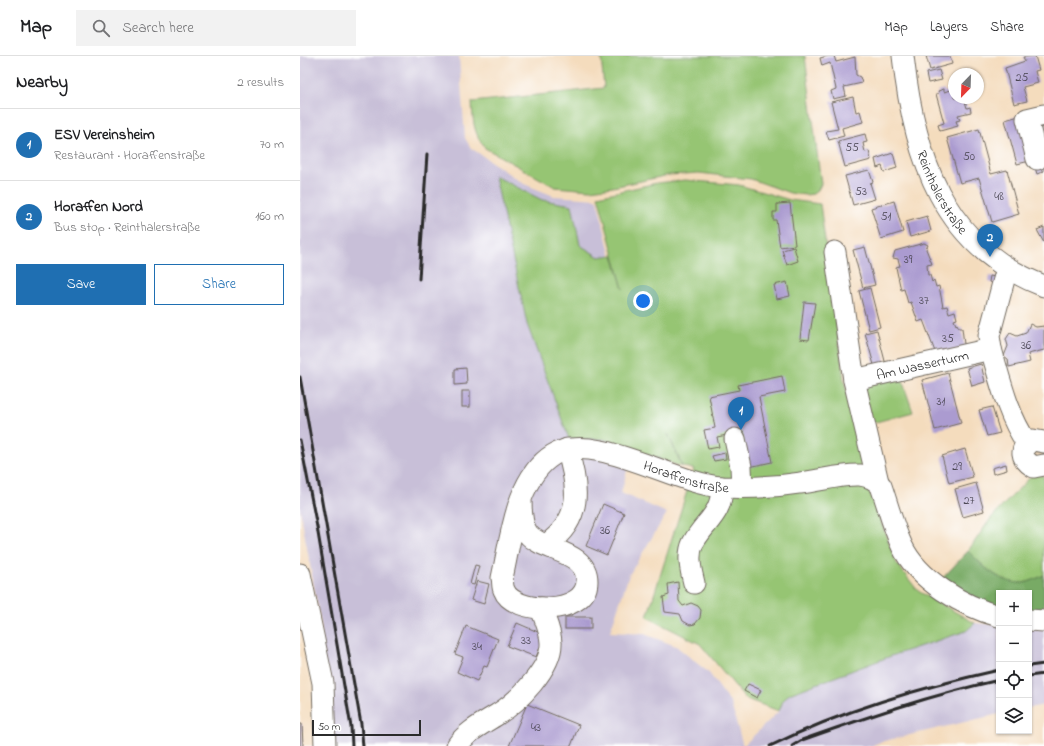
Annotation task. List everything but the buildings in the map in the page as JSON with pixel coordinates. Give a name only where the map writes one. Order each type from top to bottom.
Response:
[{"type":"street","name":"Reinthalerstraße","points":[[903,56],[906,87],[918,142],[933,181],[965,233],[990,257],[1007,268],[1044,286]]},
{"type":"street","points":[[1037,159],[1027,119],[1044,115]]},
{"type":"street","points":[[836,252],[854,380],[878,482],[902,546],[910,560],[921,572],[954,597],[984,612],[996,615]]},
{"type":"street","points":[[1007,268],[989,336],[991,349],[1006,398],[1021,435],[1036,443]]},
{"type":"street","name":"Am Wasserturm","points":[[854,380],[991,349]]},
{"type":"street","points":[[694,583],[690,569],[692,548],[732,487],[741,466],[735,439]]},
{"type":"street","points":[[1036,443],[1024,448],[1023,455],[1026,462],[1034,467],[1044,465]]},
{"type":"street","name":"Horaffenstraße","points":[[521,499],[522,517],[528,534],[535,540],[570,556],[580,563],[587,581],[585,591],[574,603],[566,606],[541,608],[522,604],[509,597],[504,590],[502,578],[521,499],[532,476],[542,464],[553,455],[567,449],[582,448],[605,451],[685,480],[704,485],[732,487],[798,484],[853,476],[867,477],[878,482]]},
{"type":"street","points":[[546,545],[558,537],[568,523],[574,508],[576,488],[567,449]]},
{"type":"street","points":[[300,574],[323,683],[325,746]]},
{"type":"street","points":[[457,746],[476,728],[501,713],[524,692],[538,676],[548,658],[551,643],[541,608]]},
{"type":"street","points":[[1032,620],[1044,621]]},
{"type":"shaded area","points":[[300,56],[459,56],[465,138],[471,148],[524,184],[554,196],[597,199],[661,466],[594,443],[568,443],[548,451],[531,466],[510,503],[526,505],[534,485],[544,470],[556,460],[572,453],[586,453],[628,467],[621,493],[667,513],[629,575],[610,632],[644,634],[676,646],[709,673],[731,704],[743,746],[330,746],[321,626],[300,509]]},
{"type":"shaded area","points":[[975,623],[996,625],[996,715],[880,742],[871,746],[743,746],[779,711],[783,701],[789,694],[891,656],[966,631]]},
{"type":"shaded area","points":[[1032,628],[1044,629],[1044,705],[1032,707]]},
{"type":"green space","points":[[601,56],[805,56],[821,184],[818,190],[813,194],[805,195],[790,193],[751,179],[699,173],[669,175],[613,187],[590,190],[555,187],[485,148],[478,137],[474,126],[472,102],[604,88]]},
{"type":"green space","points":[[495,176],[542,200],[572,205],[580,245],[599,257],[613,255],[623,289],[598,196],[657,183],[685,180],[739,185],[790,200],[820,204],[844,380],[868,488],[897,564],[918,591],[975,623],[966,631],[891,656],[789,694],[783,701],[779,711],[746,699],[700,644],[647,617],[694,469],[683,467],[668,434],[682,467],[603,439],[569,439],[527,324]]},
{"type":"green space","points":[[899,371],[913,412],[865,425],[854,380]]},
{"type":"green space","points":[[1036,471],[1044,477],[1044,575],[1034,580],[1023,583],[1015,583],[1007,581],[992,573],[968,551],[991,518]]},
{"type":"green space","points":[[968,551],[992,573],[1007,581],[1023,583],[1044,575],[1044,613],[1032,613],[1032,590],[996,590],[996,609],[940,581]]},
{"type":"railway","points":[[419,279],[427,154]]},
{"type":"railway","points":[[300,377],[361,724],[363,746]]},
{"type":"railway","points":[[300,440],[317,527],[351,727],[352,746]]},
{"type":"railway","points":[[1032,666],[1044,664]]},
{"type":"railway","points":[[770,746],[826,721],[882,701],[940,684],[996,671]]},
{"type":"railway","points":[[1032,676],[1044,674]]},
{"type":"railway","points":[[792,746],[802,740],[899,707],[949,692],[996,681]]},
{"type":"place","name":"Horaffen Nord","points":[[990,257]]},
{"type":"place","name":"ESV Vereinsheim","points":[[741,430]]}]
